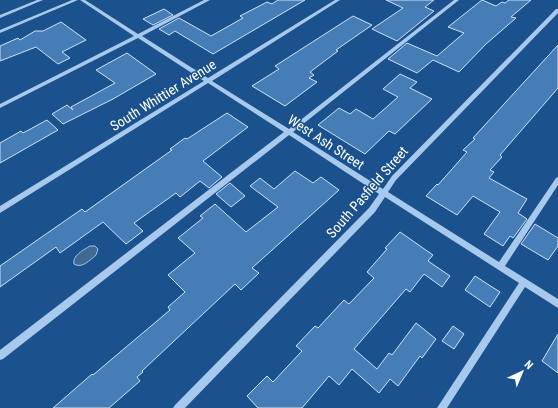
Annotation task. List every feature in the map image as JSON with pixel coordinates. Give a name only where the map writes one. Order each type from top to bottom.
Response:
[{"type":"street","points":[[0,17],[41,0]]},
{"type":"street","points":[[0,32],[76,0]]},
{"type":"street","name":"West Ash Street","points":[[82,0],[558,304]]},
{"type":"street","points":[[0,106],[208,0]]},
{"type":"street","name":"South Whittier Avenue","points":[[0,210],[338,0]]},
{"type":"street","points":[[0,356],[457,0]]},
{"type":"street","name":"South Pasfield Street","points":[[178,408],[372,210],[394,178],[558,10]]},
{"type":"street","points":[[500,267],[558,180]]},
{"type":"street","points":[[442,408],[524,282]]},
{"type":"water","points":[[90,246],[95,246],[98,249],[96,255],[83,265],[74,264],[76,256]]},
{"type":"building","points":[[278,0],[305,0],[213,54],[175,31],[169,35],[159,29],[179,18],[211,36],[243,18],[240,16],[267,2],[272,4]]},
{"type":"building","points":[[386,0],[434,0],[425,7],[434,11],[397,41],[372,29],[403,8]]},
{"type":"building","points":[[482,0],[496,6],[509,0],[531,0],[511,17],[516,18],[486,44],[459,72],[433,60],[417,73],[388,59],[407,43],[437,56],[464,33],[448,27]]},
{"type":"building","points":[[164,9],[173,15],[153,25],[143,19]]},
{"type":"building","points":[[353,16],[372,25],[336,50],[338,51],[310,72],[314,75],[309,78],[317,82],[285,106],[252,86],[279,69],[275,66]]},
{"type":"building","points":[[61,22],[86,40],[62,52],[70,58],[58,64],[36,47],[0,61],[0,46],[18,38],[20,40],[35,31],[43,31]]},
{"type":"building","points":[[558,45],[558,88],[500,155],[502,157],[490,170],[494,172],[489,178],[527,199],[518,213],[527,219],[513,238],[510,236],[503,246],[484,234],[500,212],[473,196],[457,215],[426,196],[437,184],[438,185],[467,152],[463,150],[475,139],[473,138]]},
{"type":"building","points":[[127,53],[156,74],[113,99],[63,124],[52,114],[67,105],[73,110],[71,107],[115,83],[96,70]]},
{"type":"building","points":[[400,74],[417,82],[410,88],[432,99],[395,134],[389,131],[365,154],[318,125],[339,108],[350,114],[356,109],[373,119],[398,97],[383,89]]},
{"type":"building","points":[[227,113],[248,127],[203,161],[222,177],[209,188],[200,181],[180,197],[176,193],[134,223],[143,231],[126,244],[103,222],[60,253],[56,247],[0,287],[0,266],[82,209],[85,212],[172,150],[170,149],[185,138],[187,139]]},
{"type":"building","points":[[47,120],[58,130],[0,163],[0,143],[21,131],[23,133]]},
{"type":"building","points":[[295,171],[313,183],[321,177],[339,190],[252,268],[259,273],[241,290],[235,284],[142,371],[143,372],[137,377],[140,381],[109,408],[53,408],[170,310],[168,307],[185,292],[168,275],[195,253],[178,238],[203,218],[200,216],[215,204],[246,232],[278,207],[250,186],[260,178],[274,189]]},
{"type":"building","points":[[230,183],[245,196],[231,207],[216,194]]},
{"type":"building","points":[[535,224],[558,238],[558,246],[548,260],[521,244]]},
{"type":"building","points":[[400,232],[433,255],[428,261],[450,276],[442,287],[424,274],[410,292],[406,289],[354,349],[377,369],[389,353],[392,355],[416,323],[436,339],[422,358],[420,356],[398,386],[390,379],[379,393],[352,369],[339,385],[329,376],[302,408],[258,408],[247,396],[267,376],[273,382],[302,351],[296,346],[315,326],[318,328],[344,300],[349,304],[374,278],[367,272],[387,249],[385,248]]},
{"type":"building","points":[[475,276],[500,292],[490,307],[465,290]]},
{"type":"building","points":[[453,326],[464,334],[454,349],[442,341]]},
{"type":"building","points":[[558,334],[558,373],[542,361]]}]
